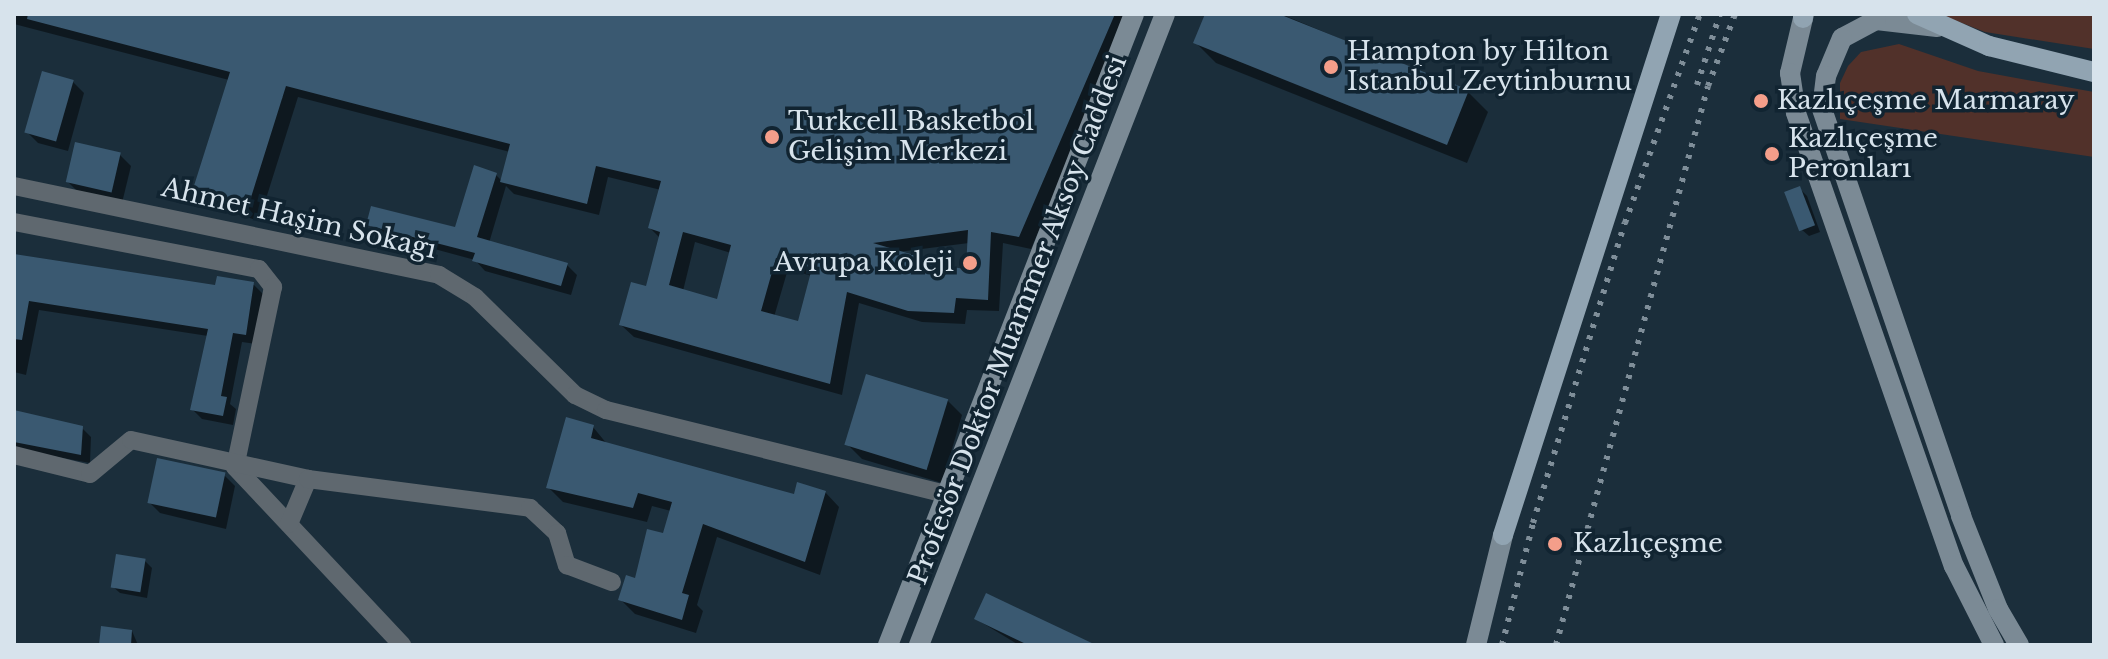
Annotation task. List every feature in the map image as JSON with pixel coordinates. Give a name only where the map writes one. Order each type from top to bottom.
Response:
[{"type":"main road","name":"Profesör Doktor Muammer Aksoy Caddesi","points":[[888,645],[1134,14]]},
{"type":"main road","name":"Profesör Doktor Muammer Aksoy Caddesi","points":[[919,645],[1165,14]]},
{"type":"main road","points":[[1476,645],[1503,535],[1671,14]]},
{"type":"main road","points":[[1917,14],[1938,27],[2027,58],[2094,72]]},
{"type":"main road","points":[[1803,15],[1790,73],[1801,127],[1954,566],[1994,645]]},
{"type":"main road","points":[[1938,27],[1876,20],[1842,38],[1826,76],[1822,109],[1961,516],[1998,609],[2019,645]]},
{"type":"street","name":"Ahmet Haşim Sokağı","points":[[14,186],[439,275],[475,297],[575,395],[606,410],[949,495]]},
{"type":"street","points":[[14,222],[259,269],[273,287],[235,467]]},
{"type":"street","points":[[14,455],[90,474],[131,440],[235,467],[530,508],[557,533],[567,565],[612,582]]},
{"type":"street","points":[[235,467],[402,645]]},
{"type":"street","points":[[289,524],[308,479]]},
{"type":"shaded area","points":[[1939,14],[2094,14],[2094,49],[1985,32]]},
{"type":"shaded area","points":[[1899,44],[1978,71],[2094,92],[2094,157],[1840,119],[1840,83],[1848,66],[1861,52]]},
{"type":"building","name":"Turkcell Basketbol Gelişim Merkezi","points":[[28,14],[1115,14],[1019,237],[991,232],[988,300],[956,298],[954,313],[908,311],[847,292],[830,384],[619,325],[631,282],[646,286],[660,232],[648,228],[661,181],[596,166],[587,204],[500,182],[510,144],[286,86],[247,210],[192,192],[230,72],[27,19]],"holes":[[[968,230],[966,269],[922,263],[924,258],[873,243]],[[683,232],[731,245],[717,299],[669,285]],[[776,258],[812,268],[798,321],[761,311]]]},
{"type":"building","name":"Hampton by Hilton Istanbul Zeytinburnu","points":[[1205,14],[1279,14],[1469,90],[1447,145],[1193,43]]},
{"type":"building","points":[[42,71],[74,80],[56,142],[24,133]]},
{"type":"building","points":[[75,142],[121,153],[112,193],[66,182]]},
{"type":"building","points":[[474,165],[497,173],[477,237],[568,263],[561,286],[472,261],[475,253],[366,225],[371,206],[455,227]]},
{"type":"building","points":[[1800,186],[1815,225],[1799,231],[1784,192]]},
{"type":"building","points":[[14,254],[215,285],[217,276],[254,282],[246,335],[233,333],[221,396],[227,397],[223,416],[190,410],[208,329],[29,301],[22,340],[14,339]]},
{"type":"building","points":[[866,374],[948,399],[927,470],[844,445]]},
{"type":"building","points":[[14,410],[83,426],[81,455],[14,442]]},
{"type":"building","points":[[566,417],[594,425],[591,438],[794,494],[797,482],[826,491],[805,562],[703,524],[682,593],[689,595],[682,620],[618,600],[626,575],[635,578],[647,529],[663,533],[672,502],[638,493],[633,508],[546,488]]},
{"type":"building","points":[[157,458],[225,473],[216,518],[147,503]]},
{"type":"building","points":[[116,554],[146,559],[140,592],[111,588]]},
{"type":"building","points":[[986,593],[1096,645],[1028,645],[974,619]]},
{"type":"building","points":[[101,626],[132,630],[131,645],[99,645]]},
{"type":"railway","points":[[1502,645],[1533,523],[1625,223],[1700,14]]},
{"type":"railway","points":[[1697,85],[1720,14]]},
{"type":"railway","points":[[1556,645],[1708,86],[1735,14]]},
{"type":"place","name":"Hampton by Hilton Istanbul Zeytinburnu","points":[[1331,67]]},
{"type":"place","name":"Kazlıçeşme Marmaray","points":[[1761,101]]},
{"type":"place","name":"Turkcell Basketbol Gelişim Merkezi","points":[[772,137]]},
{"type":"place","name":"Kazlıçeşme Peronları","points":[[1772,154]]},
{"type":"place","name":"Avrupa Koleji","points":[[970,263]]},
{"type":"place","name":"Kazlıçeşme","points":[[1555,544]]}]
